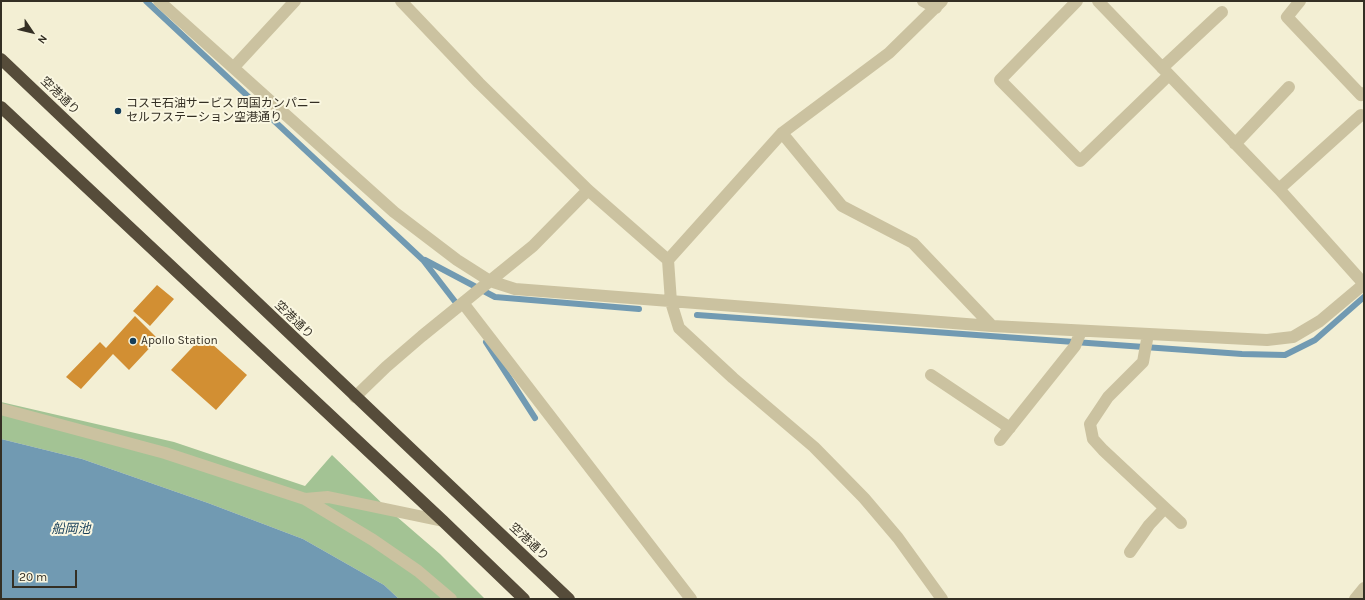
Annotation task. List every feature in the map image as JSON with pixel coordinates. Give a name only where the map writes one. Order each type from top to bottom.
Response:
[{"type":"highway","name":"空港通り","points":[[1,59],[569,599]]},
{"type":"highway","points":[[1,107],[443,521],[524,599]]},
{"type":"street","points":[[159,1],[394,212],[457,260],[490,281],[514,289],[992,326],[1078,337],[1147,342],[1267,340],[1293,338],[1320,321],[1364,284],[1279,190],[1098,1]]},
{"type":"street","points":[[234,67],[295,1]]},
{"type":"street","points":[[401,1],[479,82],[588,190],[668,260],[671,302],[679,328],[733,378],[814,447],[864,498],[898,538],[942,599]]},
{"type":"street","points":[[923,1],[939,4]]},
{"type":"street","points":[[1077,1],[1000,80],[1080,161],[1222,12]]},
{"type":"street","points":[[1300,1],[1287,17],[1361,95],[1364,93]]},
{"type":"street","points":[[668,260],[782,133],[889,53],[939,4]]},
{"type":"street","points":[[1235,144],[1289,87]]},
{"type":"street","points":[[1279,190],[1360,115]]},
{"type":"street","points":[[782,133],[842,206],[913,243],[992,326]]},
{"type":"street","points":[[356,397],[386,367],[533,246],[588,190]]},
{"type":"street","points":[[463,304],[690,599]]},
{"type":"street","points":[[1000,440],[1078,337]]},
{"type":"street","points":[[1147,342],[1143,362],[1108,397],[1090,424],[1093,439],[1103,450],[1181,523]]},
{"type":"street","points":[[931,375],[1010,428]]},
{"type":"street","points":[[1,409],[165,453],[305,499],[373,540],[418,571],[451,599]]},
{"type":"street","points":[[305,499],[328,497],[443,521]]},
{"type":"street","points":[[1130,552],[1149,525],[1165,508]]},
{"type":"street","points":[[1355,599],[1364,588]]},
{"type":"green space","points":[[1,402],[174,442],[305,486],[332,455],[389,510],[440,554],[485,599],[399,599],[384,585],[303,539],[208,503],[82,459],[1,439]]},
{"type":"water","name":"船岡池","points":[[1,439],[82,459],[208,503],[303,539],[384,585],[399,599],[1,599]]},
{"type":"building","points":[[157,285],[174,299],[150,326],[133,311]]},
{"type":"building","points":[[135,316],[158,339],[129,370],[113,354],[81,389],[66,377],[100,342],[106,348]]},
{"type":"building","points":[[203,336],[247,375],[216,410],[171,370]]},
{"type":"waterway","points":[[146,1],[423,260],[460,308]]},
{"type":"waterway","points":[[425,260],[495,297],[639,309]]},
{"type":"waterway","points":[[697,315],[1242,354],[1285,355],[1315,340],[1364,297]]},
{"type":"waterway","points":[[486,342],[535,418]]},
{"type":"place","name":"コスモ石油サービス 四国カンパニー セルフステーション空港通り","points":[[118,111]]},
{"type":"place","name":"Apollo Station","points":[[133,341]]}]
